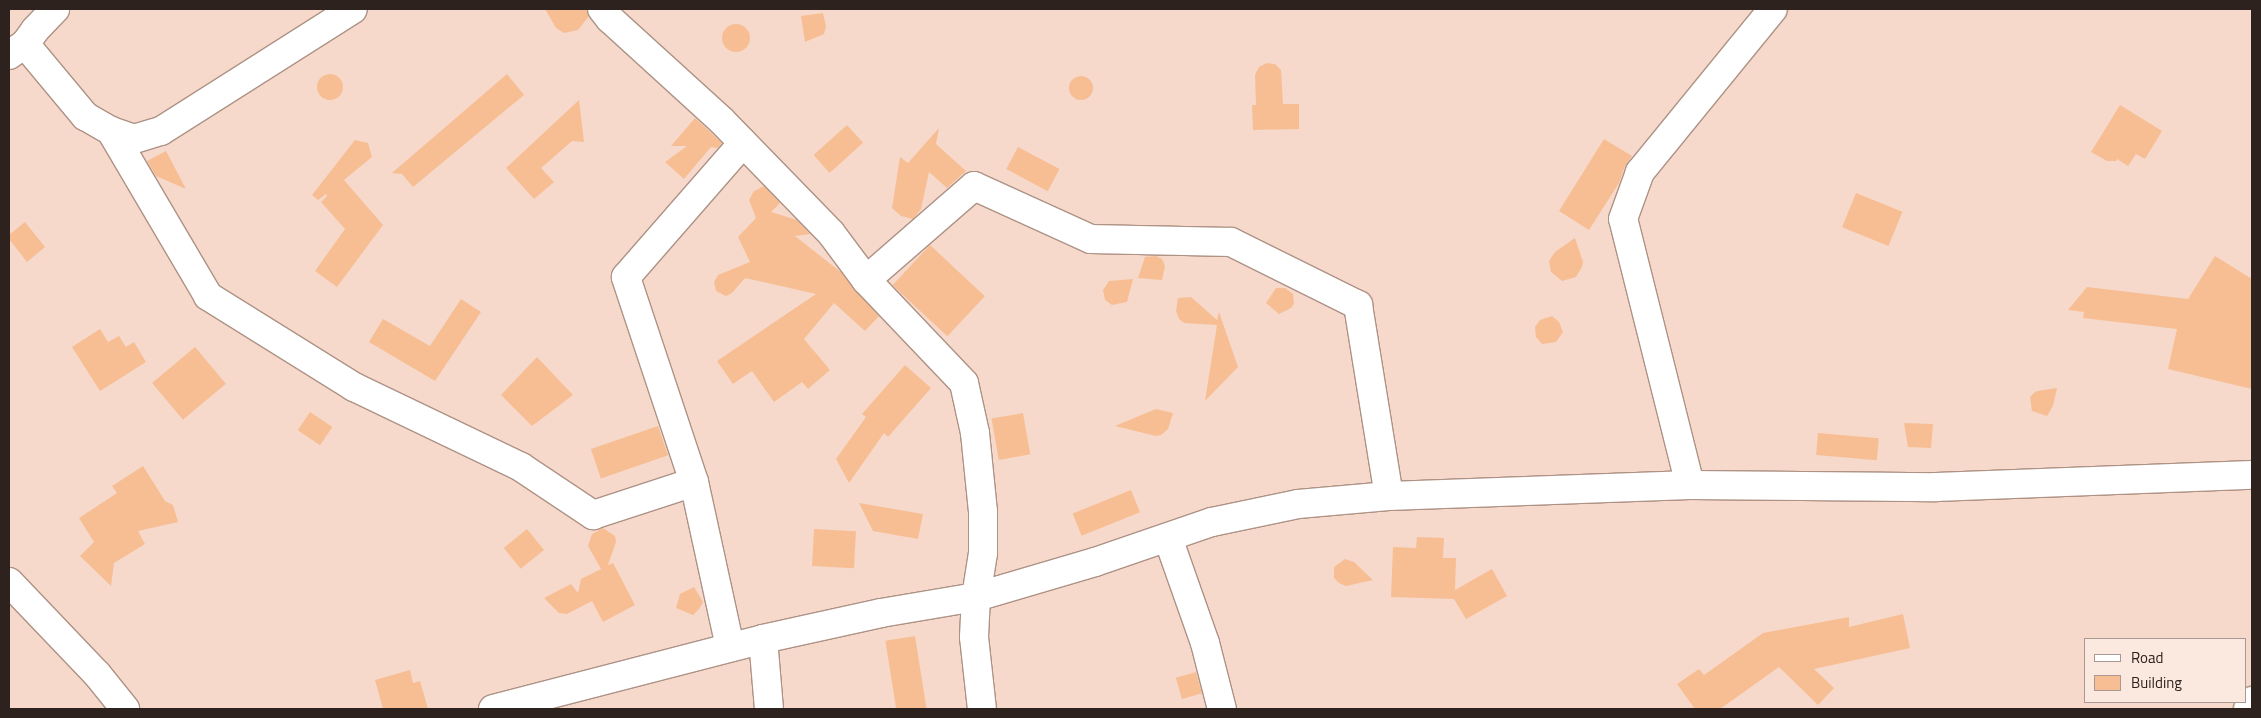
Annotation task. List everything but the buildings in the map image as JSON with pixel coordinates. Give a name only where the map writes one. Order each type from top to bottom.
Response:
[{"type":"street","points":[[55,9],[17,50],[85,116],[111,130],[134,138],[161,131],[353,9]]},
{"type":"street","points":[[602,9],[610,19],[743,143],[831,233],[866,280],[964,383],[975,433],[983,512],[983,553],[976,597],[974,637],[982,709]]},
{"type":"street","points":[[1690,484],[1623,219],[1640,172],[1772,9]]},
{"type":"street","points":[[111,130],[208,296],[354,387],[520,467],[593,515],[694,482]]},
{"type":"street","points":[[730,647],[694,482],[626,277],[743,143]]},
{"type":"street","points":[[866,280],[974,186],[1091,239],[1231,242],[1358,305],[1389,496]]},
{"type":"street","points":[[493,709],[763,639],[881,613],[976,597],[1095,562],[1212,522],[1298,504],[1389,496],[1690,484],[1936,487],[2252,475]]},
{"type":"street","points":[[1168,538],[1205,643],[1222,709]]},
{"type":"street","points":[[9,582],[97,674],[124,709]]},
{"type":"street","points":[[763,639],[769,709]]},
{"type":"street","points":[[2248,709],[2252,702]]}]
